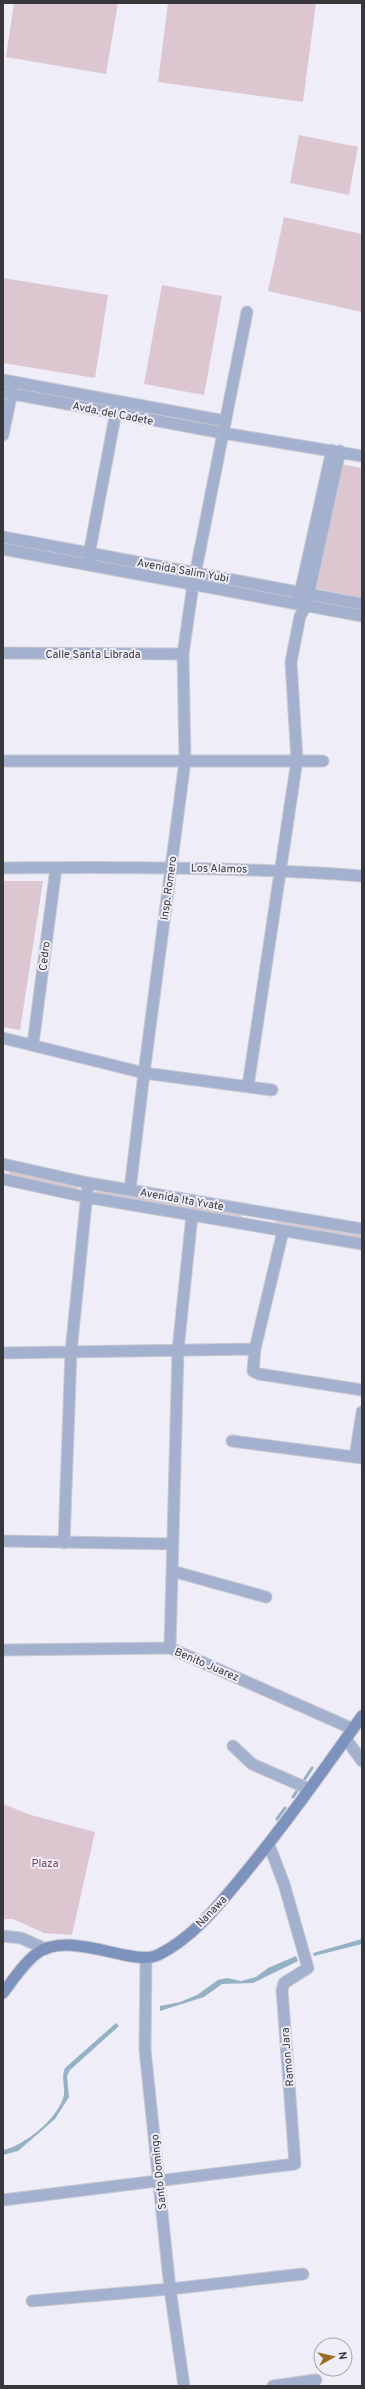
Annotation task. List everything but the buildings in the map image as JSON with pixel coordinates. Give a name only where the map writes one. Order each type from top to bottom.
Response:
[{"type":"main road","name":"Nanawa","points":[[146,1958],[158,1955],[185,1937],[218,1905],[269,1845],[362,1716]]},
{"type":"main road","points":[[3,1993],[26,1964],[37,1954],[46,1949],[78,1946],[146,1958]]},
{"type":"street","name":"Insp. Romero","points":[[130,1190],[185,761],[182,654],[193,585],[247,312]]},
{"type":"street","points":[[3,435],[8,381],[225,421]]},
{"type":"street","name":"Avda. del Cadete","points":[[7,393],[223,433],[362,456]]},
{"type":"street","points":[[88,565],[118,401]]},
{"type":"street","points":[[248,1086],[297,760],[291,662],[336,451]]},
{"type":"street","name":"Avenida Salim Yubi","points":[[3,537],[305,592],[362,604]]},
{"type":"street","name":"Avenida Salim Yubi","points":[[3,549],[362,616]]},
{"type":"street","name":"Calle Santa Librada","points":[[3,653],[182,654]]},
{"type":"street","points":[[3,761],[323,761]]},
{"type":"street","name":"Los Alamos","points":[[3,868],[171,867],[281,870],[362,876]]},
{"type":"street","name":"Cedro","points":[[33,1044],[56,868]]},
{"type":"street","points":[[3,1038],[33,1044],[144,1073],[272,1090]]},
{"type":"street","name":"Avenida Ita Yvate","points":[[3,1164],[88,1183],[362,1229]]},
{"type":"street","name":"Avenida Ita Yvate","points":[[3,1179],[86,1197],[362,1244]]},
{"type":"street","points":[[64,1543],[71,1352],[88,1183]]},
{"type":"street","points":[[259,1227],[262,1212]]},
{"type":"street","points":[[170,1648],[178,1350],[192,1215]]},
{"type":"street","points":[[283,1231],[255,1350],[253,1371],[259,1374],[362,1390]]},
{"type":"street","points":[[3,1353],[255,1350]]},
{"type":"street","points":[[232,1441],[359,1458],[362,1412]]},
{"type":"street","points":[[3,1541],[173,1544]]},
{"type":"street","points":[[172,1571],[266,1597]]},
{"type":"street","name":"Benito Juarez","points":[[3,1650],[170,1648],[353,1729]]},
{"type":"street","points":[[346,1739],[362,1761]]},
{"type":"street","points":[[233,1746],[252,1764],[268,1773],[309,1789]]},
{"type":"street","name":"Ramon Jara","points":[[159,2180],[291,2166],[295,2164],[296,2160],[282,1990],[284,1983],[308,1968],[284,1884],[269,1845]]},
{"type":"street","points":[[3,1936],[21,1938],[46,1949]]},
{"type":"street","name":"Santo Domingo","points":[[146,1958],[144,2050],[170,2289],[184,2386]]},
{"type":"street","points":[[3,2200],[159,2180]]},
{"type":"street","points":[[32,2301],[170,2289],[303,2274]]},
{"type":"street","points":[[273,2386],[316,2380]]},
{"type":"green space","points":[[14,3],[118,3],[106,74],[6,57]]},
{"type":"green space","points":[[168,3],[316,3],[303,102],[158,82]]},
{"type":"green space","points":[[299,135],[358,147],[349,195],[290,183]]},
{"type":"green space","points":[[284,217],[362,234],[362,312],[268,291]]},
{"type":"green space","points":[[3,278],[108,295],[95,378],[3,363]]},
{"type":"green space","points":[[162,285],[222,296],[204,395],[144,384]]},
{"type":"green space","points":[[340,464],[362,468],[362,598],[310,587]]},
{"type":"green space","points":[[3,881],[43,881],[20,1030],[3,1027]]},
{"type":"green space","points":[[9,1171],[78,1187],[76,1189],[9,1175]]},
{"type":"green space","points":[[96,1190],[241,1214],[242,1216],[240,1218],[97,1193]]},
{"type":"green space","points":[[276,1220],[362,1235],[362,1239],[275,1224]]},
{"type":"green space","name":"Plaza","points":[[3,1804],[31,1815],[95,1832],[72,1935],[44,1933],[13,1919],[3,1919]]},
{"type":"water","points":[[362,1939],[362,1944],[314,1956],[313,1953]]},
{"type":"water","points":[[296,1956],[298,1961],[253,1983],[222,1984],[204,1997],[160,2011],[160,2006],[180,2002],[197,1995],[218,1980],[227,1978],[241,1981],[256,1977],[268,1968]]},
{"type":"water","points":[[116,2023],[119,2026],[70,2070],[67,2076],[69,2097],[55,2119],[18,2151],[3,2155],[3,2150],[21,2143],[40,2130],[55,2113],[61,2104],[64,2095],[63,2075],[65,2068]]},
{"type":"waterway","points":[[293,1797],[312,1768]]},
{"type":"waterway","points":[[277,1819],[285,1808]]}]
